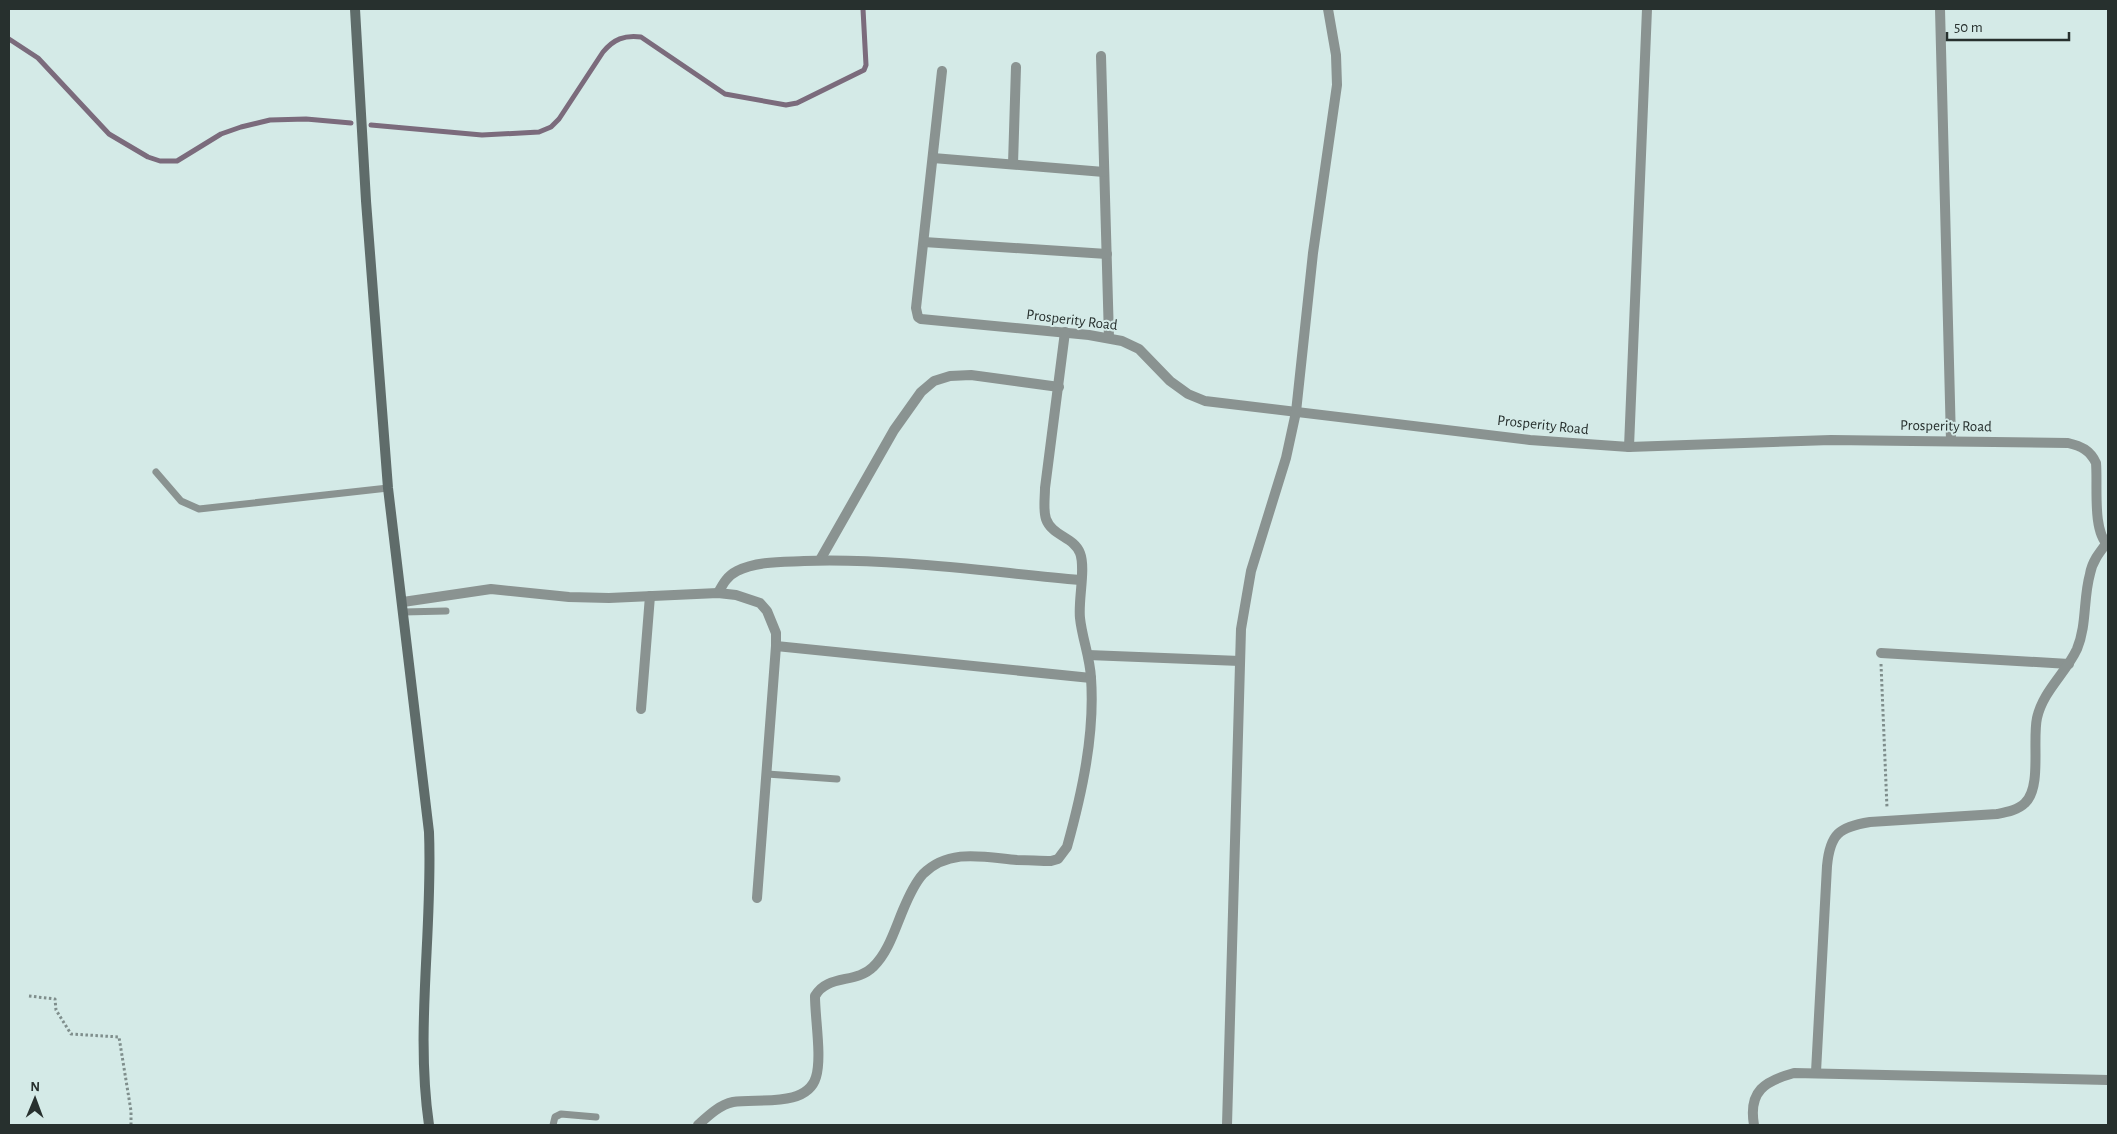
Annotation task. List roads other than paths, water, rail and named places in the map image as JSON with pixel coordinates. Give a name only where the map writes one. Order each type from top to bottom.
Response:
[{"type":"street","points":[[355,9],[366,201],[388,488],[429,832],[430,864],[423,1032],[425,1101],[429,1125]]},
{"type":"street","points":[[1227,1125],[1241,629],[1251,571],[1286,458],[1296,412],[1313,253],[1337,85],[1336,55],[1328,9]]},
{"type":"street","points":[[1630,447],[1647,9]]},
{"type":"street","points":[[1940,9],[1951,441]]},
{"type":"street","points":[[1101,56],[1109,338]]},
{"type":"street","points":[[1013,164],[1016,67]]},
{"type":"street","points":[[942,70],[924,242],[1107,254]]},
{"type":"street","points":[[933,158],[1104,172]]},
{"type":"street","name":"Prosperity Road","points":[[924,242],[916,308],[918,317],[926,320],[1065,332],[1109,338],[1139,349],[1170,381],[1188,394],[1204,401],[1530,440],[1630,447],[1831,440],[2068,443],[2086,450],[2092,455],[2096,463],[2098,519],[2100,532],[2107,545]]},
{"type":"street","points":[[698,1125],[718,1108],[732,1102],[784,1099],[808,1091],[817,1076],[815,996],[819,989],[834,981],[866,974],[875,966],[885,951],[910,894],[923,874],[942,861],[966,855],[1051,861],[1058,859],[1063,854],[1072,828],[1088,749],[1091,715],[1091,678],[1080,618],[1082,562],[1080,552],[1074,544],[1052,528],[1045,514],[1045,488],[1065,332]]},
{"type":"street","points":[[820,560],[894,430],[921,392],[934,381],[950,376],[971,375],[1058,387]]},
{"type":"street","points":[[1816,1072],[1828,849],[1835,835],[1850,826],[1888,821],[1997,814],[2014,810],[2026,803],[2033,791],[2037,717],[2054,685],[2069,664],[2084,629],[2090,573],[2095,558],[2107,545]]},
{"type":"street","points":[[718,593],[724,581],[736,571],[781,562],[820,560],[894,563],[1080,580]]},
{"type":"street","points":[[403,607],[491,589],[569,598],[718,593],[742,596],[760,603],[767,611],[772,622],[776,646],[758,898]]},
{"type":"street","points":[[641,708],[650,596]]},
{"type":"street","points":[[776,646],[1091,678]]},
{"type":"street","points":[[1881,653],[2069,664]]},
{"type":"street","points":[[1088,655],[1240,661]]},
{"type":"street","points":[[1754,1125],[1754,1103],[1760,1089],[1775,1078],[1794,1073],[2108,1080]]},
{"type":"lane","points":[[156,472],[181,501],[199,509],[388,488]]},
{"type":"lane","points":[[403,607],[446,611]]},
{"type":"lane","points":[[767,774],[836,779]]},
{"type":"lane","points":[[553,1125],[555,1117],[561,1114],[596,1117]]},
{"type":"waterway","points":[[371,125],[482,135],[539,132],[551,127],[559,119],[603,52],[615,41],[629,37],[641,37],[725,94],[786,105],[797,103],[864,70],[866,65],[863,9]]},
{"type":"waterway","points":[[9,39],[38,58],[109,134],[148,157],[160,161],[177,161],[221,134],[270,120],[306,119],[351,123]]}]
